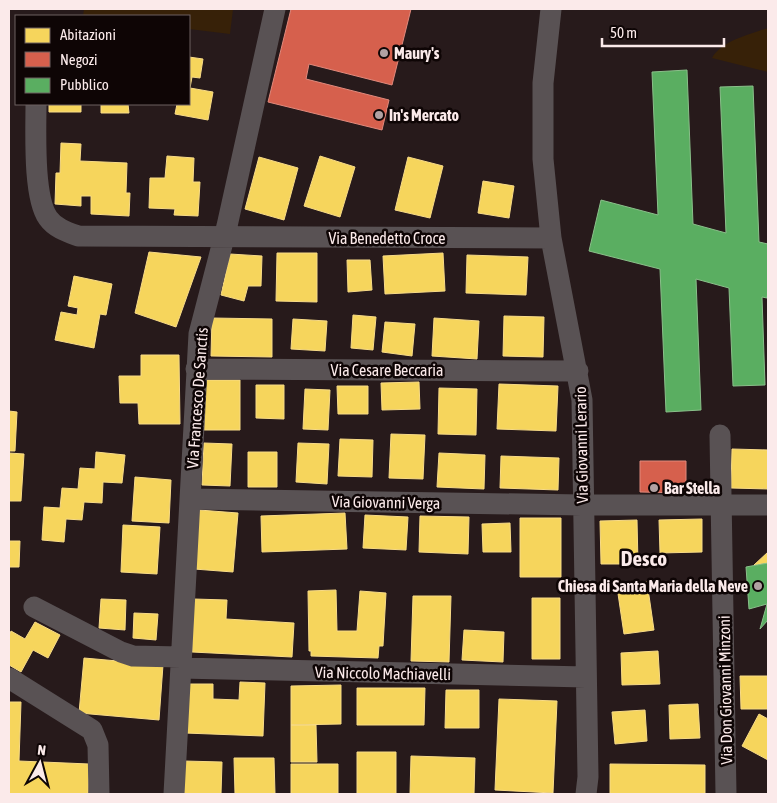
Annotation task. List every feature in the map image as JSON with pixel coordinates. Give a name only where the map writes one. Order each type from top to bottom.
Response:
[{"type":"street","name":"Via Francesco De Sanctis","points":[[174,794],[199,334],[224,238],[275,9]]},
{"type":"street","name":"Via Giovanni Lerario","points":[[551,9],[543,83],[543,159],[551,238],[578,371],[584,429],[582,505],[588,778],[586,794]]},
{"type":"street","name":"Via Benedetto Croce","points":[[36,105],[39,192],[43,209],[57,227],[78,236],[551,238]]},
{"type":"street","name":"Via Cesare Beccaria","points":[[196,368],[578,371]]},
{"type":"street","name":"Via Don Giovanni Minzoni","points":[[720,435],[726,794]]},
{"type":"street","name":"Via Giovanni Verga","points":[[190,499],[582,505],[768,505]]},
{"type":"street","name":"Via Niccolo Machiavelli","points":[[34,606],[121,652],[133,656],[181,662],[586,677]]},
{"type":"street","points":[[9,678],[92,730],[98,745],[99,794]]},
{"type":"shaded area","points":[[84,9],[233,9],[230,34],[190,29],[190,15],[83,15]]},
{"type":"shaded area","points":[[768,28],[768,72],[712,58],[716,52],[729,43]]},
{"type":"building: Abitazioni","points":[[190,57],[203,59],[200,78],[192,77],[190,88]]},
{"type":"building: Abitazioni","points":[[190,88],[213,92],[208,120],[175,114],[177,105],[190,105]]},
{"type":"building: Abitazioni","points":[[49,105],[81,105],[81,112],[49,112]]},
{"type":"building: Abitazioni","points":[[101,105],[128,105],[129,113],[101,113]]},
{"type":"building: Abitazioni","points":[[61,143],[81,144],[80,161],[127,163],[126,193],[130,193],[129,216],[91,214],[91,196],[81,196],[81,206],[55,204],[56,173],[60,173]]},
{"type":"building: Abitazioni","points":[[167,156],[194,158],[193,182],[200,182],[198,216],[174,215],[175,209],[149,208],[150,178],[165,178]]},
{"type":"building: Abitazioni","points":[[320,156],[355,167],[340,217],[304,206]]},
{"type":"building: Abitazioni","points":[[259,157],[298,168],[284,220],[245,209]]},
{"type":"building: Abitazioni","points":[[408,157],[443,166],[430,218],[395,210]]},
{"type":"building: Abitazioni","points":[[483,181],[514,186],[509,218],[478,213]]},
{"type":"building: Abitazioni","points":[[149,252],[201,257],[176,327],[135,313]]},
{"type":"building: Abitazioni","points":[[277,253],[317,253],[317,302],[276,301]]},
{"type":"building: Abitazioni","points":[[443,253],[445,291],[385,294],[383,256]]},
{"type":"building: Abitazioni","points":[[230,254],[262,256],[261,286],[248,286],[244,301],[221,295]]},
{"type":"building: Abitazioni","points":[[467,255],[528,257],[526,295],[466,293]]},
{"type":"building: Abitazioni","points":[[347,260],[370,260],[372,290],[348,292]]},
{"type":"building: Abitazioni","points":[[74,276],[112,284],[106,315],[100,314],[94,348],[55,340],[61,312],[77,315],[78,308],[68,306]]},
{"type":"building: Abitazioni","points":[[353,315],[376,317],[373,350],[351,348]]},
{"type":"building: Abitazioni","points":[[504,316],[544,317],[543,357],[503,356]]},
{"type":"building: Abitazioni","points":[[212,318],[272,319],[272,357],[211,356]]},
{"type":"building: Abitazioni","points":[[434,318],[479,321],[477,359],[432,356]]},
{"type":"building: Abitazioni","points":[[293,319],[327,321],[325,351],[291,349]]},
{"type":"building: Abitazioni","points":[[385,322],[415,324],[412,356],[382,352]]},
{"type":"building: Abitazioni","points":[[141,355],[179,355],[180,424],[139,424],[138,403],[120,403],[119,376],[141,376]]},
{"type":"building: Abitazioni","points":[[204,380],[240,380],[240,430],[204,430]]},
{"type":"building: Abitazioni","points":[[419,382],[420,409],[382,410],[381,383]]},
{"type":"building: Abitazioni","points":[[499,384],[558,386],[556,431],[497,429]]},
{"type":"building: Abitazioni","points":[[256,385],[284,385],[284,419],[256,418]]},
{"type":"building: Abitazioni","points":[[337,386],[368,386],[368,414],[338,414]]},
{"type":"building: Abitazioni","points":[[439,388],[477,389],[476,435],[438,434]]},
{"type":"building: Abitazioni","points":[[305,389],[330,390],[328,430],[303,429]]},
{"type":"building: Abitazioni","points":[[9,411],[17,412],[15,451],[9,451]]},
{"type":"building: Abitazioni","points":[[391,434],[425,435],[423,479],[389,478]]},
{"type":"building: Abitazioni","points":[[340,439],[373,440],[372,477],[338,476]]},
{"type":"building: Abitazioni","points":[[204,443],[232,444],[230,486],[202,485]]},
{"type":"building: Abitazioni","points":[[298,443],[329,444],[327,484],[296,482]]},
{"type":"building: Abitazioni","points":[[732,449],[768,450],[768,489],[731,488]]},
{"type":"building: Abitazioni","points":[[96,452],[125,455],[122,483],[103,482],[102,503],[84,502],[82,520],[66,519],[64,542],[42,540],[44,507],[60,508],[62,488],[78,489],[80,468],[95,469]]},
{"type":"building: Abitazioni","points":[[248,452],[277,452],[277,487],[248,487]]},
{"type":"building: Abitazioni","points":[[9,453],[24,454],[21,501],[9,501]]},
{"type":"building: Abitazioni","points":[[439,453],[485,455],[484,489],[437,487]]},
{"type":"building: Abitazioni","points":[[501,456],[559,458],[558,490],[500,488]]},
{"type":"building: Abitazioni","points":[[135,477],[171,480],[169,523],[132,521]]},
{"type":"building: Abitazioni","points":[[199,510],[238,513],[233,572],[194,569]]},
{"type":"building: Abitazioni","points":[[345,513],[347,549],[262,552],[261,516]]},
{"type":"building: Abitazioni","points":[[365,515],[408,517],[406,550],[363,548]]},
{"type":"building: Abitazioni","points":[[420,516],[469,517],[468,554],[419,552]]},
{"type":"building: Abitazioni","points":[[520,518],[561,518],[561,577],[520,577]]},
{"type":"building: Abitazioni","points":[[702,519],[702,552],[660,553],[659,520]]},
{"type":"building: Abitazioni","points":[[637,520],[638,564],[601,564],[600,521]]},
{"type":"building: Abitazioni","points":[[510,523],[511,552],[483,552],[482,524]]},
{"type":"building: Abitazioni","points":[[123,525],[160,527],[157,574],[121,572]]},
{"type":"building: Abitazioni","points":[[9,541],[20,541],[19,567],[9,567]]},
{"type":"building: Abitazioni","points":[[768,552],[768,563],[754,565]]},
{"type":"building: Abitazioni","points":[[647,582],[654,630],[624,634],[617,587]]},
{"type":"building: Abitazioni","points":[[336,590],[337,631],[357,631],[360,591],[386,593],[383,646],[379,646],[378,658],[311,656],[311,651],[309,651],[308,591]]},
{"type":"building: Abitazioni","points":[[413,596],[451,596],[449,662],[411,661]]},
{"type":"building: Abitazioni","points":[[532,598],[560,598],[560,659],[532,659]]},
{"type":"building: Abitazioni","points":[[101,599],[126,600],[125,630],[99,628]]},
{"type":"building: Abitazioni","points":[[194,599],[227,600],[226,619],[294,623],[292,657],[192,652]]},
{"type":"building: Abitazioni","points":[[134,613],[158,614],[156,640],[133,638]]},
{"type":"building: Abitazioni","points":[[35,622],[60,635],[48,658],[33,650],[21,672],[9,665],[9,636],[11,631],[25,639]]},
{"type":"building: Abitazioni","points":[[464,630],[504,632],[503,662],[462,660]]},
{"type":"building: Abitazioni","points":[[658,651],[660,684],[622,685],[621,653]]},
{"type":"building: Abitazioni","points":[[84,658],[163,665],[159,720],[79,713]]},
{"type":"building: Abitazioni","points":[[740,676],[768,676],[768,709],[741,709]]},
{"type":"building: Abitazioni","points":[[240,682],[265,683],[263,736],[185,733],[186,684],[213,684],[213,699],[239,700]]},
{"type":"building: Abitazioni","points":[[341,685],[341,724],[291,725],[291,686]]},
{"type":"building: Abitazioni","points":[[357,688],[425,688],[424,725],[357,725]]},
{"type":"building: Abitazioni","points":[[446,690],[479,690],[479,728],[445,728]]},
{"type":"building: Abitazioni","points":[[499,699],[557,701],[553,793],[495,790]]},
{"type":"building: Abitazioni","points":[[9,702],[21,702],[19,761],[89,764],[88,794],[9,794]]},
{"type":"building: Abitazioni","points":[[698,704],[700,738],[670,739],[669,705]]},
{"type":"building: Abitazioni","points":[[645,710],[647,741],[615,744],[612,712]]},
{"type":"building: Abitazioni","points":[[759,714],[768,719],[768,760],[742,746]]},
{"type":"building: Abitazioni","points":[[291,725],[316,725],[317,762],[291,762]]},
{"type":"building: Abitazioni","points":[[357,752],[396,752],[396,794],[357,794]]},
{"type":"building: Abitazioni","points":[[411,756],[475,758],[474,794],[410,794]]},
{"type":"building: Abitazioni","points":[[234,758],[274,758],[275,794],[235,794]]},
{"type":"building: Abitazioni","points":[[184,761],[222,762],[221,794],[184,794]]},
{"type":"building: Abitazioni","points":[[291,764],[338,764],[338,794],[291,794]]},
{"type":"building: Abitazioni","points":[[610,764],[705,765],[705,794],[610,794]]},
{"type":"building: Negozi","points":[[291,9],[411,9],[392,85],[309,64],[306,79],[389,100],[382,130],[268,102]]},
{"type":"building: Negozi","points":[[640,461],[686,461],[686,493],[640,492]]},
{"type":"building: Pubblico","points":[[687,70],[693,224],[726,233],[720,87],[753,86],[759,242],[768,244],[768,291],[767,298],[762,297],[765,385],[733,386],[729,288],[696,279],[701,410],[666,412],[660,269],[589,251],[601,200],[658,215],[652,72]]},
{"type":"building: Pubblico","name":"Chiesa di Santa Maria della Neve","points":[[768,563],[768,620],[760,629],[767,604],[749,609],[746,567]]},
{"type":"place","name":"Maury's","points":[[384,53]]},
{"type":"place","name":"In's Mercato","points":[[379,115]]},
{"type":"place","name":"Bar Stella","points":[[654,488]]},
{"type":"place","name":"Chiesa di Santa Maria della Neve","points":[[758,586]]},
{"type":"district","name":"Desco","points":[[644,558]]}]
